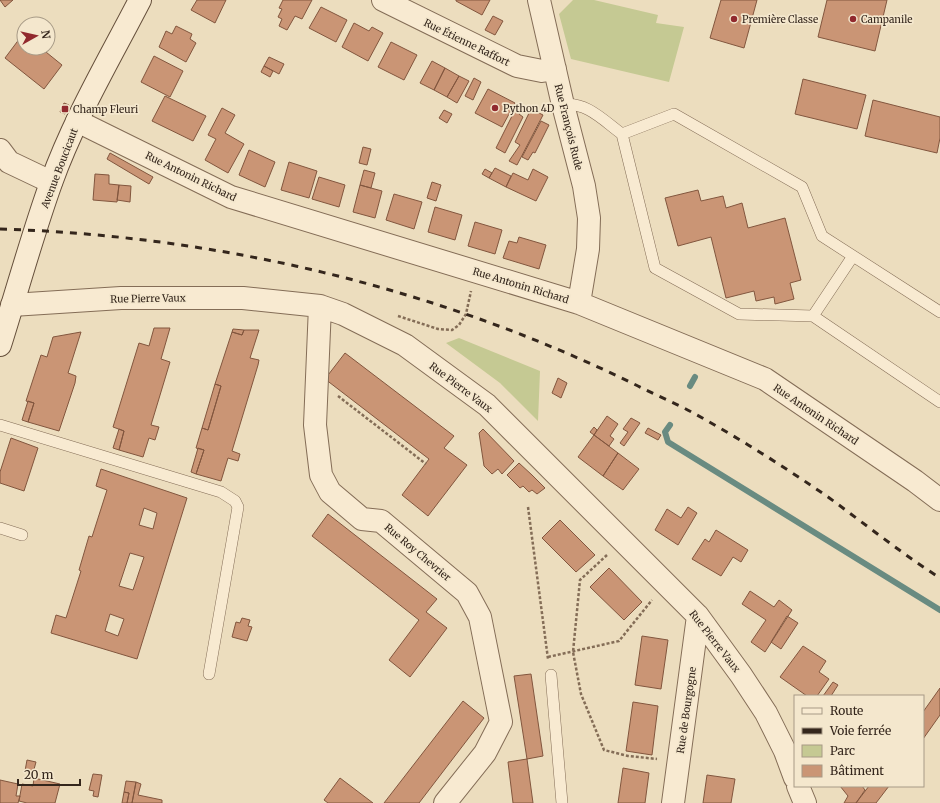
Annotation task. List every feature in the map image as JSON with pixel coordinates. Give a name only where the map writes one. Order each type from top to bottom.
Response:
[{"type":"street","name":"Avenue Boucicaut","points":[[0,345],[51,182],[77,121],[140,0]]},
{"type":"street","name":"Rue Étienne Raffort","points":[[383,0],[517,66],[542,71],[555,69]]},
{"type":"street","name":"Rue François Rude","points":[[539,0],[563,105],[584,186],[589,218],[588,249],[579,303]]},
{"type":"street","name":"Rue Antonin Richard","points":[[77,121],[231,197],[579,303],[765,379],[915,481],[940,500]]},
{"type":"street","points":[[3,160],[51,182]]},
{"type":"street","name":"Rue Pierre Vaux","points":[[12,305],[121,298],[243,298],[320,306],[343,314],[405,345],[487,405],[698,616],[742,675],[766,713],[785,751],[794,775]]},
{"type":"street","name":"Rue Roy Chevrier","points":[[320,306],[315,425],[321,475],[330,492],[362,520],[381,521],[467,593],[480,617],[501,722],[485,753],[445,803]]},
{"type":"street","name":"Rue de Bourgogne","points":[[673,803],[698,616]]},
{"type":"street","points":[[798,787],[805,803]]},
{"type":"lane","points":[[563,105],[571,104],[584,107],[622,134],[655,268],[739,314],[813,316],[940,402]]},
{"type":"lane","points":[[622,134],[674,114],[802,187],[822,236],[940,312]]},
{"type":"lane","points":[[813,316],[853,256]]},
{"type":"lane","points":[[0,425],[221,492],[235,501],[238,508],[209,674]]},
{"type":"lane","points":[[0,528],[22,535]]},
{"type":"lane","points":[[551,675],[562,803]]},
{"type":"path","points":[[395,315],[438,329],[452,330],[459,325],[466,314],[477,272]]},
{"type":"path","points":[[316,387],[326,387],[426,464]]},
{"type":"path","points":[[528,507],[551,675]]},
{"type":"path","points":[[622,541],[580,580],[573,652],[582,694],[604,750],[628,756],[679,762]]},
{"type":"path","points":[[548,657],[619,641],[664,583]]},
{"type":"green space","points":[[573,0],[594,0],[658,15],[656,23],[684,27],[669,82],[571,59],[559,14]]},
{"type":"green space","points":[[459,338],[540,371],[538,421],[500,383],[446,343]]},
{"type":"building","points":[[0,0],[13,0],[5,7]]},
{"type":"building","points":[[197,0],[226,0],[215,23],[191,10]]},
{"type":"building","points":[[283,0],[312,0],[302,19],[295,16],[287,30],[279,26],[282,19],[278,17],[282,9],[279,8]]},
{"type":"building","points":[[456,0],[490,0],[482,15]]},
{"type":"building","name":"Première Classe","points":[[721,0],[757,0],[744,48],[710,38]]},
{"type":"building","name":"Campanile","points":[[827,0],[887,0],[875,51],[818,37]]},
{"type":"building","points":[[321,7],[347,20],[336,42],[309,28]]},
{"type":"building","points":[[493,16],[503,21],[495,35],[485,30]]},
{"type":"building","points":[[354,23],[369,31],[372,27],[383,33],[368,61],[342,47]]},
{"type":"building","points":[[176,26],[192,34],[190,39],[196,43],[186,62],[159,47],[166,31],[172,34]]},
{"type":"building","points":[[391,42],[417,55],[404,80],[378,67]]},
{"type":"building","points":[[16,43],[16,56],[51,56],[62,65],[44,89],[5,58]]},
{"type":"building","points":[[154,56],[183,71],[170,97],[141,82]]},
{"type":"building","points":[[269,57],[284,64],[279,74],[264,66]]},
{"type":"building","points":[[432,61],[445,68],[434,90],[420,83]]},
{"type":"building","points":[[264,66],[273,71],[270,77],[261,72]]},
{"type":"building","points":[[445,68],[459,76],[447,97],[434,90]]},
{"type":"building","points":[[459,76],[469,81],[457,103],[447,97]]},
{"type":"building","points":[[474,78],[481,82],[473,100],[465,96]]},
{"type":"building","points":[[803,79],[866,95],[857,129],[795,114]]},
{"type":"building","name":"Python 4D","points":[[488,89],[515,103],[502,127],[475,113]]},
{"type":"building","points":[[165,96],[206,116],[193,141],[152,121]]},
{"type":"building","points":[[873,100],[940,117],[940,138],[937,153],[865,136]]},
{"type":"building","points":[[64,103],[69,105],[65,114],[60,112]]},
{"type":"building","points":[[518,104],[523,107],[519,114],[523,117],[505,153],[496,148]]},
{"type":"building","points":[[222,108],[235,115],[225,133],[244,144],[228,173],[205,160],[216,139],[208,135]]},
{"type":"building","points":[[531,109],[543,115],[517,165],[509,161],[520,145],[515,142]]},
{"type":"building","points":[[444,110],[452,114],[447,123],[439,118]]},
{"type":"building","points":[[541,121],[549,125],[535,153],[533,152],[528,160],[522,157]]},
{"type":"building","points":[[363,147],[371,149],[367,165],[359,163]]},
{"type":"building","points":[[249,150],[275,162],[265,187],[239,175]]},
{"type":"building","points":[[110,153],[153,177],[149,184],[107,159]]},
{"type":"building","points":[[289,162],[317,171],[309,198],[281,190]]},
{"type":"building","points":[[495,168],[511,176],[506,187],[489,178]]},
{"type":"building","points":[[485,169],[492,173],[489,178],[482,174]]},
{"type":"building","points":[[533,169],[548,177],[536,201],[506,187],[513,173],[528,180]]},
{"type":"building","points":[[364,170],[375,173],[371,188],[360,185]]},
{"type":"building","points":[[95,174],[109,175],[109,184],[119,185],[117,202],[93,200]]},
{"type":"building","points":[[319,177],[345,185],[339,207],[312,199]]},
{"type":"building","points":[[432,182],[441,185],[436,201],[427,198]]},
{"type":"building","points":[[119,185],[131,186],[130,202],[117,200]]},
{"type":"building","points":[[360,185],[382,191],[375,218],[353,212]]},
{"type":"building","points":[[698,190],[701,201],[723,196],[726,208],[742,203],[748,228],[785,218],[801,280],[790,283],[794,299],[775,304],[774,297],[756,301],[754,291],[726,298],[711,237],[678,246],[665,198]]},
{"type":"building","points":[[394,194],[422,202],[414,229],[386,220]]},
{"type":"building","points":[[435,207],[462,215],[455,240],[428,232]]},
{"type":"building","points":[[475,222],[502,230],[495,254],[468,246]]},
{"type":"building","points":[[519,237],[546,245],[539,269],[503,258],[509,241],[517,243]]},
{"type":"building","points":[[154,328],[170,328],[161,359],[170,362],[151,425],[159,427],[155,440],[149,438],[143,457],[119,450],[124,431],[113,427],[139,343],[149,346]]},
{"type":"building","points":[[233,329],[244,330],[242,335],[232,332]]},
{"type":"building","points":[[244,330],[259,330],[250,358],[259,360],[232,451],[240,454],[238,461],[228,458],[221,481],[196,474],[204,450],[196,448],[202,428],[208,430],[221,386],[215,384],[232,332],[242,335]]},
{"type":"building","points":[[81,332],[68,373],[76,376],[75,383],[59,431],[28,422],[34,403],[26,401],[41,355],[47,357],[53,337]]},
{"type":"building","points":[[345,353],[454,436],[444,448],[467,465],[428,516],[402,495],[429,459],[325,379]]},
{"type":"building","points":[[558,378],[567,383],[561,398],[552,393]]},
{"type":"building","points":[[215,384],[221,386],[208,430],[202,428]]},
{"type":"building","points":[[28,401],[34,403],[28,422],[22,420]]},
{"type":"building","points":[[607,416],[618,424],[610,436],[614,439],[609,446],[594,435]]},
{"type":"building","points":[[631,418],[640,423],[624,446],[620,443],[628,432],[623,429]]},
{"type":"building","points":[[594,427],[597,430],[594,435],[590,432]]},
{"type":"building","points":[[648,428],[661,435],[658,440],[645,433]]},
{"type":"building","points":[[119,429],[124,431],[119,450],[113,448]]},
{"type":"building","points":[[483,429],[514,461],[502,474],[498,469],[492,474],[484,466],[479,433]]},
{"type":"building","points":[[594,435],[618,453],[603,476],[578,457]]},
{"type":"building","points":[[11,438],[38,448],[24,491],[0,483],[0,472]]},
{"type":"building","points":[[198,448],[204,450],[196,474],[191,472]]},
{"type":"building","points":[[618,453],[639,469],[623,490],[603,476]]},
{"type":"building","points":[[519,463],[545,488],[537,494],[532,490],[529,492],[523,486],[520,488],[507,475]]},
{"type":"building","points":[[101,469],[187,498],[137,659],[51,633],[56,615],[66,618],[81,571],[79,570],[89,536],[92,537],[107,490],[96,486]],"holes":[[[144,508],[157,513],[153,529],[139,525]],[[130,553],[144,557],[133,590],[119,586]],[[110,614],[124,619],[118,636],[105,631]]]},
{"type":"building","points":[[688,507],[697,513],[678,545],[655,530],[667,509],[681,518]]},
{"type":"building","points":[[328,514],[437,599],[426,612],[447,628],[410,677],[389,660],[419,620],[312,536]]},
{"type":"building","points":[[560,520],[595,555],[576,572],[542,538]]},
{"type":"building","points":[[716,530],[748,550],[741,562],[733,557],[721,576],[692,559],[705,539],[709,542]]},
{"type":"building","points":[[609,568],[642,602],[624,620],[590,587]]},
{"type":"building","points":[[750,591],[774,607],[779,600],[792,610],[765,652],[751,642],[766,620],[742,604]]},
{"type":"building","points":[[787,616],[798,623],[781,649],[771,642]]},
{"type":"building","points":[[242,618],[250,620],[248,626],[252,627],[247,641],[232,637],[236,622],[240,623]]},
{"type":"building","points":[[642,636],[668,640],[661,689],[635,685]]},
{"type":"building","points":[[803,646],[826,661],[819,672],[829,679],[818,695],[806,695],[780,677]]},
{"type":"building","points":[[531,674],[543,756],[527,759],[514,676]]},
{"type":"building","points":[[833,682],[838,685],[832,695],[824,695]]},
{"type":"building","points":[[940,688],[940,715],[924,738],[924,711]]},
{"type":"building","points":[[463,701],[484,718],[419,803],[384,803]]},
{"type":"building","points":[[633,702],[658,706],[652,755],[626,751]]},
{"type":"building","points":[[527,759],[533,803],[513,803],[508,762]]},
{"type":"building","points":[[27,760],[36,762],[33,773],[25,771]]},
{"type":"building","points":[[623,768],[649,773],[645,803],[618,803]]},
{"type":"building","points":[[93,774],[102,775],[98,797],[93,796],[94,791],[89,790]]},
{"type":"building","points":[[707,775],[735,779],[731,803],[703,803]]},
{"type":"building","points":[[34,778],[60,784],[55,803],[27,803],[19,801],[22,784],[33,786]]},
{"type":"building","points":[[340,778],[373,803],[328,803],[324,800]]},
{"type":"building","points":[[0,780],[18,784],[16,796],[20,796],[18,803],[0,803]]},
{"type":"building","points":[[126,781],[136,782],[132,803],[127,803],[129,793],[124,792]]},
{"type":"building","points":[[136,782],[141,784],[138,795],[162,800],[162,803],[132,803]]},
{"type":"building","points":[[841,787],[863,787],[865,790],[856,803],[844,803],[848,796]]},
{"type":"building","points":[[868,787],[888,787],[876,803],[856,803]]},
{"type":"building","points":[[124,792],[129,793],[127,803],[122,803]]},
{"type":"waterway","points":[[690,386],[695,377]]},
{"type":"waterway","points":[[670,425],[665,432],[668,442],[940,610]]},
{"type":"railway","points":[[0,229],[83,234],[165,243],[247,256],[327,273],[407,295],[485,321],[563,351],[697,415],[747,444],[812,486],[897,549],[940,578]]},
{"type":"place","name":"Première Classe","points":[[734,19]]},
{"type":"place","name":"Campanile","points":[[853,19]]},
{"type":"place","name":"Python 4D","points":[[495,108]]},
{"type":"place","name":"Champ Fleuri","points":[[65,109]]}]
